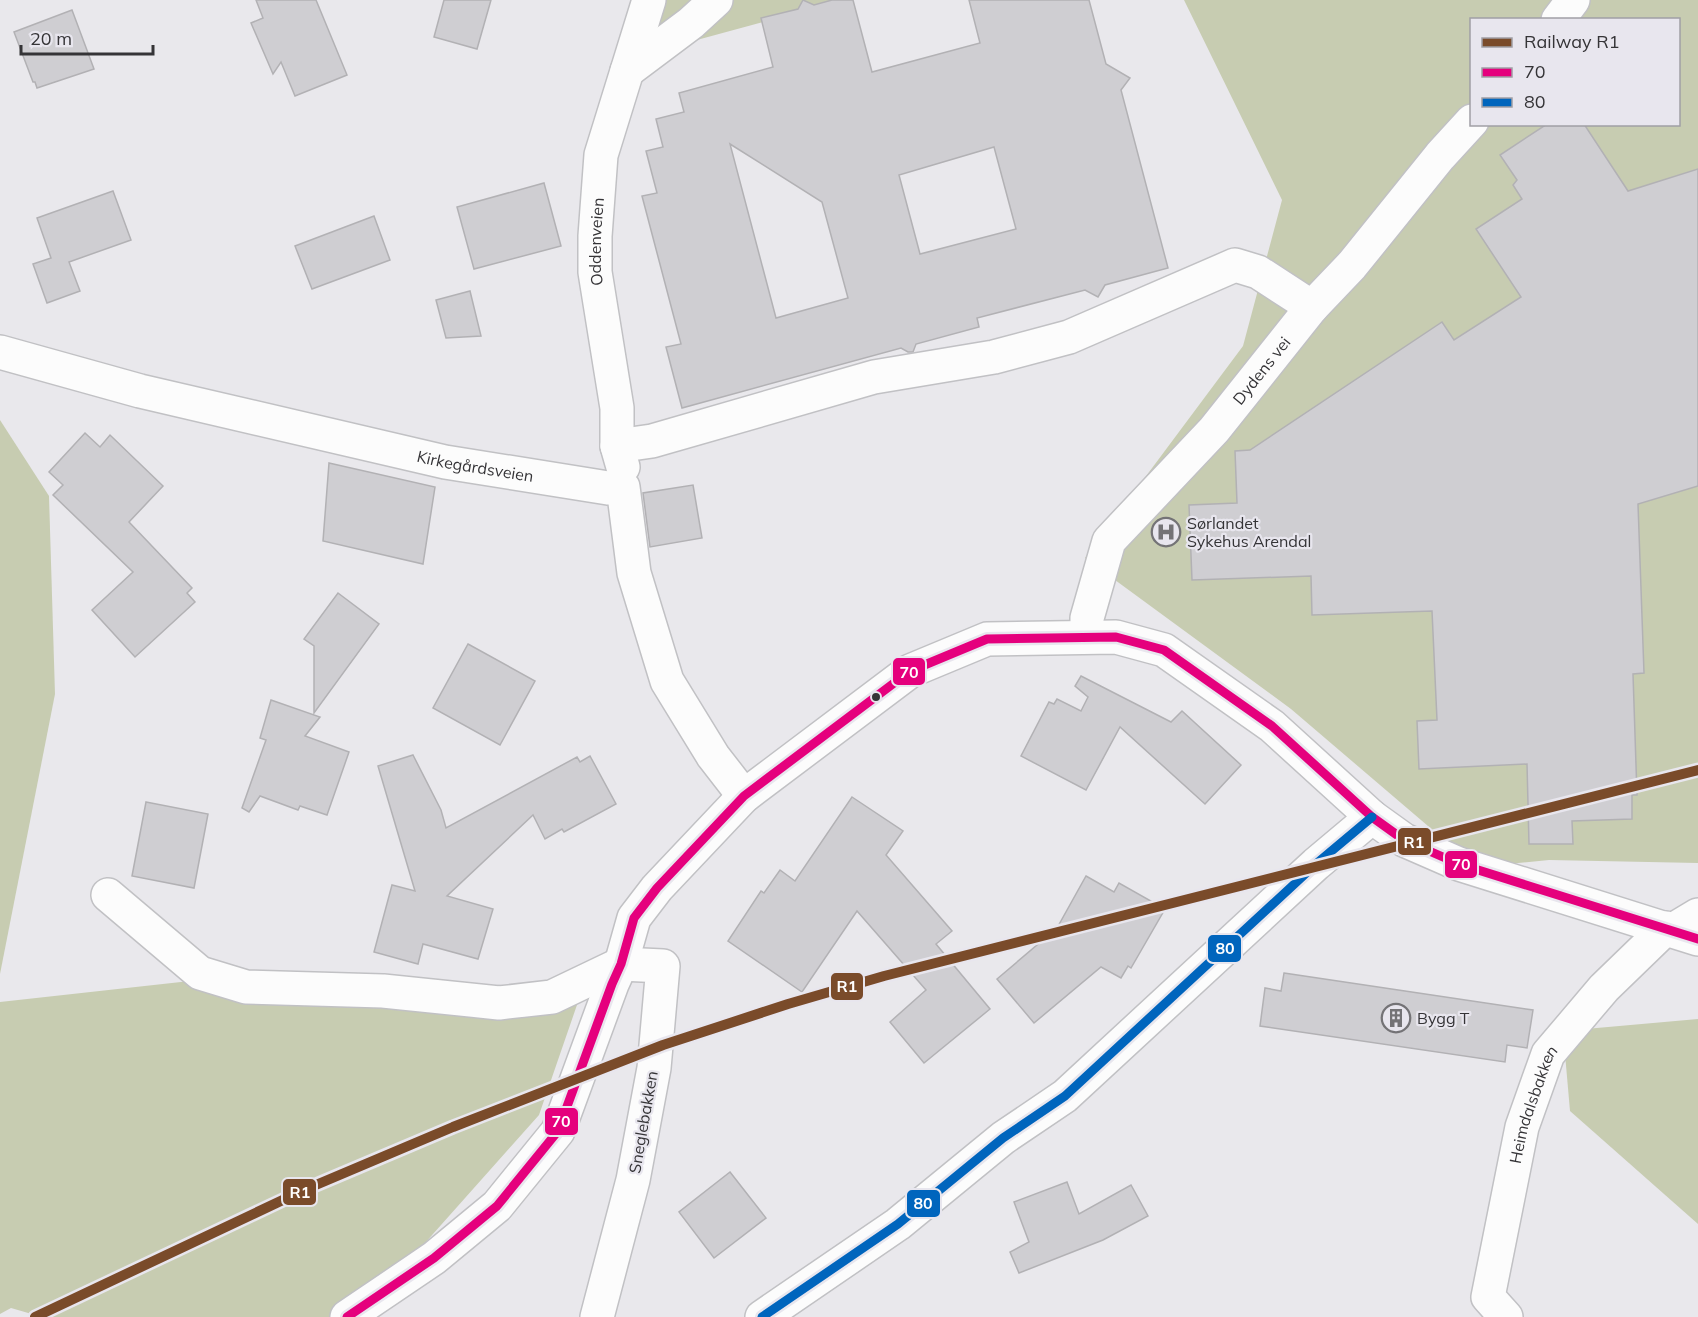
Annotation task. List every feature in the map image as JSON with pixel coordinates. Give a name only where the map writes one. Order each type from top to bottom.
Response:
[{"type":"street","name":"Oddenveien","points":[[623,487],[623,464],[617,446],[617,408],[595,272],[595,236],[602,155],[649,0]]},
{"type":"street","points":[[627,71],[691,23],[716,0]]},
{"type":"street","points":[[1560,18],[1573,0]]},
{"type":"street","name":"Dydens vei","points":[[1087,636],[1087,618],[1109,542],[1214,430],[1312,307],[1352,265],[1440,156],[1470,123]]},
{"type":"street","points":[[617,446],[652,441],[874,377],[994,357],[1069,337],[1235,265],[1258,272],[1312,307]]},
{"type":"street","name":"Kirkegårdsveien","points":[[0,352],[140,391],[445,462],[608,488],[623,487]]},
{"type":"street","points":[[623,487],[634,573],[667,681],[713,756],[744,796]]},
{"type":"street","points":[[346,1317],[434,1258],[497,1206],[558,1131],[621,964],[634,918],[657,888],[744,796],[910,671],[987,639],[1116,637],[1164,650],[1272,726],[1372,817],[1404,840],[1459,864],[1684,928]]},
{"type":"street","points":[[762,1317],[898,1224],[1003,1138],[1065,1096],[1316,864],[1372,817]]},
{"type":"street","points":[[108,895],[200,973],[246,987],[383,991],[499,1003],[552,997],[621,964]]},
{"type":"street","name":"Heimdalsbakken","points":[[1491,1310],[1522,1127],[1548,1054],[1604,988],[1684,928]]},
{"type":"street","name":"Sneglebakken","points":[[597,1317],[633,1180],[654,1068],[663,966],[621,964]]},
{"type":"green space","points":[[631,0],[844,0],[660,50]]},
{"type":"green space","points":[[1184,0],[1698,0],[1698,863],[1549,860],[1476,867],[1291,709],[1085,558],[1243,346],[1282,200]]},
{"type":"green space","points":[[0,420],[49,496],[55,694],[0,974]]},
{"type":"green space","points":[[199,980],[578,1002],[539,1115],[368,1307],[356,1317],[42,1317],[11,1308],[0,1314],[0,1002]]},
{"type":"green space","points":[[1698,1019],[1698,1224],[1570,1111],[1563,1031]]},
{"type":"building","points":[[256,0],[316,0],[347,75],[295,96],[281,62],[273,74],[251,23],[263,18]]},
{"type":"building","points":[[444,0],[491,0],[477,49],[434,37]]},
{"type":"building","points":[[803,0],[814,5],[832,0],[853,0],[872,72],[980,43],[969,0],[1089,0],[1106,64],[1130,78],[1121,90],[1168,268],[1105,285],[1098,297],[1085,290],[977,318],[979,327],[916,344],[913,352],[901,348],[682,408],[666,347],[681,344],[642,196],[657,193],[646,151],[663,147],[656,119],[684,112],[679,93],[773,67],[761,18],[798,9]],"holes":[[[730,144],[822,202],[848,298],[776,318]],[[994,147],[1016,229],[920,254],[899,175]]]},
{"type":"building","points":[[72,10],[94,69],[37,88],[14,32]]},
{"type":"building","points":[[1544,126],[1585,126],[1628,191],[1698,169],[1698,486],[1638,504],[1644,673],[1633,674],[1637,795],[1632,795],[1632,819],[1572,821],[1573,844],[1529,844],[1527,764],[1419,769],[1417,721],[1437,720],[1432,611],[1312,615],[1311,576],[1192,580],[1189,505],[1237,503],[1235,451],[1250,450],[1442,322],[1454,340],[1521,297],[1476,229],[1522,199],[1513,185],[1517,180],[1500,155]]},
{"type":"building","points":[[544,183],[561,246],[474,269],[457,207]]},
{"type":"building","points":[[113,191],[131,240],[69,262],[80,291],[47,303],[33,264],[51,258],[37,218]]},
{"type":"building","points":[[374,216],[390,260],[312,289],[295,246]]},
{"type":"building","points":[[470,291],[481,336],[446,338],[436,300]]},
{"type":"building","points":[[85,433],[100,447],[110,435],[163,486],[129,522],[192,588],[187,593],[195,602],[135,657],[92,610],[133,572],[53,495],[63,485],[49,472]]},
{"type":"building","points":[[329,463],[435,487],[423,564],[323,541]]},
{"type":"building","points":[[693,485],[702,538],[650,547],[643,493]]},
{"type":"building","points":[[338,593],[379,624],[314,713],[314,646],[304,639]]},
{"type":"building","points":[[468,644],[535,681],[500,745],[433,708]]},
{"type":"building","points":[[1081,676],[1171,722],[1182,711],[1241,765],[1205,804],[1120,727],[1086,790],[1021,756],[1049,702],[1054,704],[1057,699],[1081,711],[1088,697],[1075,686]]},
{"type":"building","points":[[271,700],[320,717],[305,736],[349,752],[327,815],[300,806],[298,810],[260,796],[249,812],[242,808],[266,740],[260,738]]},
{"type":"building","points":[[413,755],[441,810],[446,828],[577,757],[580,762],[590,756],[616,804],[564,832],[562,829],[545,839],[533,815],[447,896],[493,909],[478,959],[423,944],[418,964],[374,952],[392,885],[415,891],[378,766]]},
{"type":"building","points":[[852,797],[903,831],[886,855],[952,931],[936,944],[990,1009],[924,1063],[890,1022],[926,990],[857,911],[802,992],[728,941],[761,891],[764,893],[780,870],[795,881]]},
{"type":"building","points":[[146,802],[208,814],[194,888],[132,876]]},
{"type":"building","points":[[1086,876],[1114,892],[1119,883],[1165,909],[1131,968],[1128,966],[1121,978],[1101,967],[1034,1023],[997,979],[1057,928]]},
{"type":"building","name":"Bygg T","points":[[1284,973],[1533,1010],[1527,1048],[1507,1045],[1505,1062],[1260,1026],[1265,988],[1281,991]]},
{"type":"building","points":[[730,1172],[766,1218],[714,1258],[679,1212]]},
{"type":"building","points":[[1067,1182],[1079,1214],[1131,1185],[1148,1216],[1103,1240],[1019,1273],[1010,1252],[1029,1242],[1014,1202]]},
{"type":"rail line","name":"R1","points":[[35,1317],[304,1190],[453,1127],[663,1045],[788,1004],[884,976],[1698,770]]},
{"type":"transit line","name":"70","points":[[347,1317],[434,1258],[497,1206],[558,1131],[621,964],[634,918],[657,888],[744,796],[910,671],[987,639],[1116,637],[1164,650],[1272,726],[1372,817],[1404,840],[1459,864],[1698,939]]},
{"type":"transit line","name":"80","points":[[762,1317],[898,1224],[1003,1138],[1065,1096],[1316,864],[1372,817]]},
{"type":"place","name":"Sørlandet Sykehus Arendal","points":[[1166,532]]},
{"type":"place","name":"Bygg T","points":[[1396,1018]]}]
